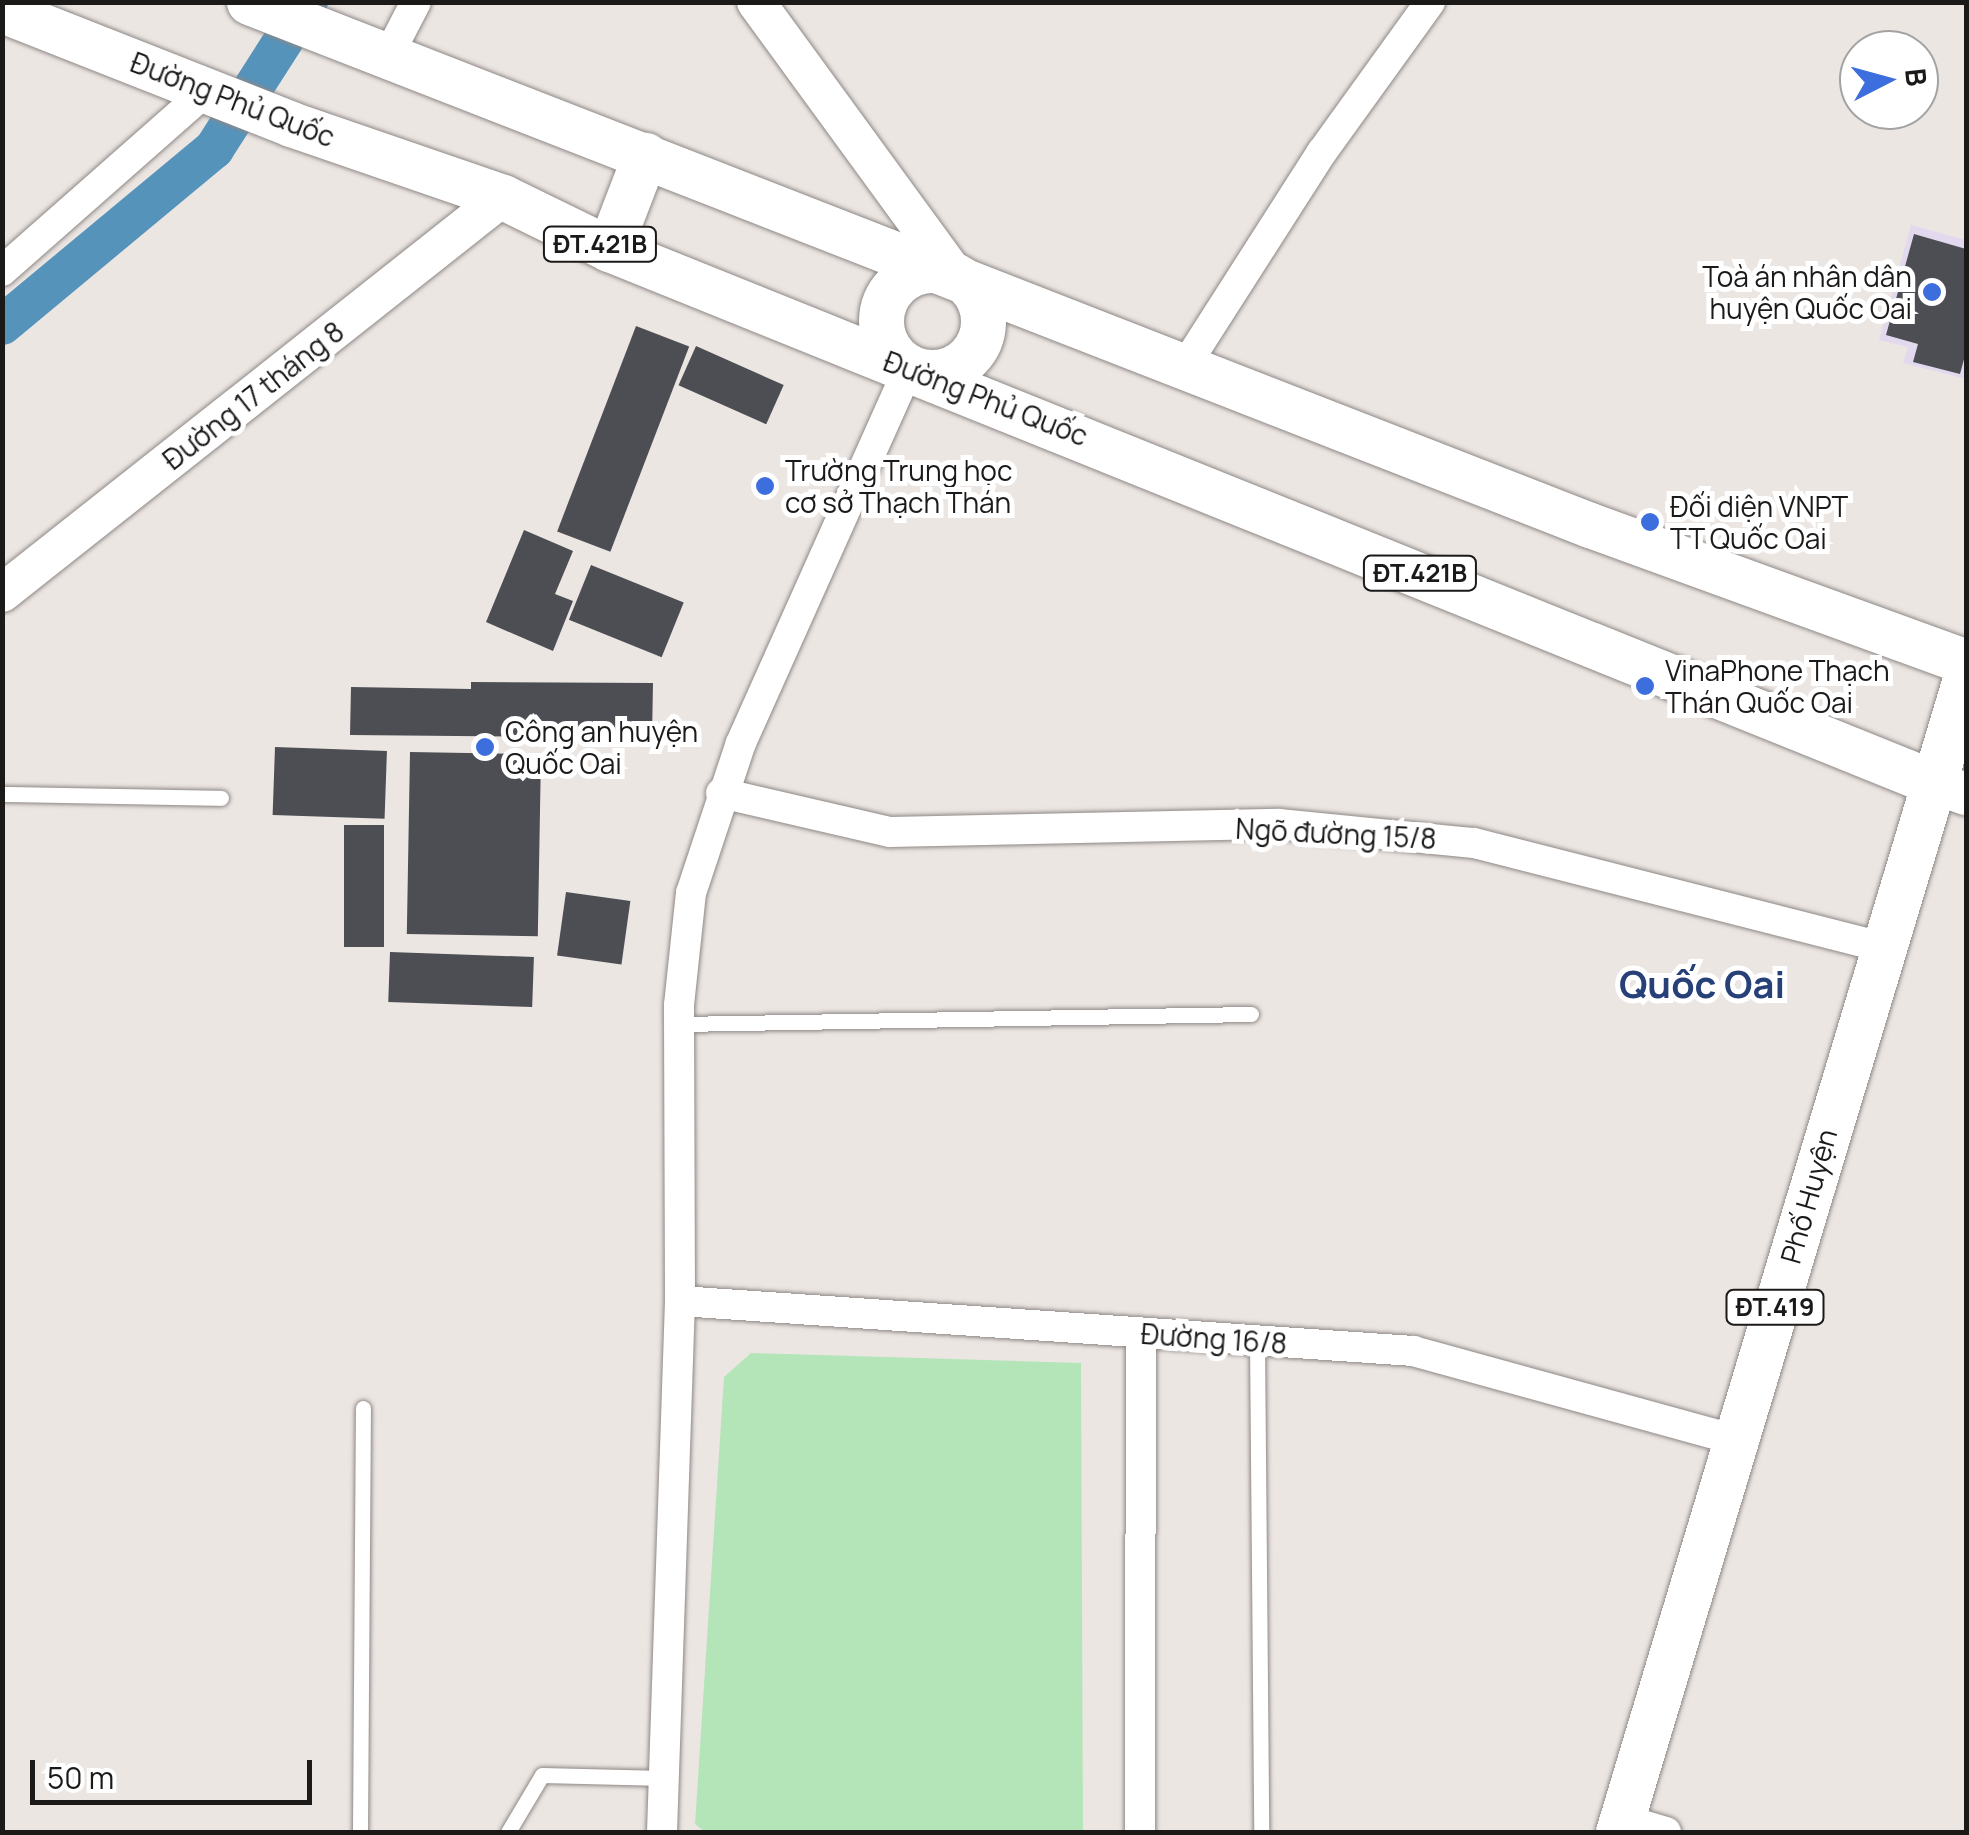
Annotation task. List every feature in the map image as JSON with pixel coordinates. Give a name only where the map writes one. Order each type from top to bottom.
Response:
[{"type":"main road","points":[[255,4],[1185,366],[1966,662]]},
{"type":"main road","name":"Đường Phủ Quốc","points":[[2,10],[291,124],[503,197],[609,249],[1948,788]]},
{"type":"main road","points":[[609,249],[646,155]]},
{"type":"main road","points":[[909,368],[882,330],[885,299],[922,270],[954,274]]},
{"type":"main road","name":"ĐT.421B","points":[[909,368],[957,366],[978,342],[983,326],[976,295],[954,274]]},
{"type":"main road","name":"Phố Huyện","points":[[1620,1826],[1881,947],[1948,788],[1966,676]]},
{"type":"street","points":[[381,53],[416,2]]},
{"type":"street","points":[[756,2],[954,274]]},
{"type":"street","points":[[1185,366],[1322,152],[1430,2]]},
{"type":"street","points":[[2,271],[209,91]]},
{"type":"street","name":"Đường 17 tháng 8","points":[[2,593],[503,197]]},
{"type":"street","points":[[662,1832],[680,1301],[679,1024],[691,893],[721,793],[909,368]]},
{"type":"street","name":"Ngõ đường 15/8","points":[[721,793],[890,832],[1279,824],[1456,840],[1535,854],[1881,947]]},
{"type":"street","name":"Đường 16/8","points":[[680,1301],[1413,1351],[1736,1440]]},
{"type":"street","points":[[1140,1832],[1142,1333]]},
{"type":"street","points":[[1620,1826],[1666,1832]]},
{"type":"lane","points":[[2,794],[221,798]]},
{"type":"lane","points":[[679,1024],[1251,1014]]},
{"type":"lane","points":[[1257,1341],[1261,1832]]},
{"type":"lane","points":[[360,1832],[363,1408]]},
{"type":"lane","points":[[508,1832],[542,1776],[664,1778]]},
{"type":"shaded area","name":"Toà án nhân dân huyện Quốc Oai","points":[[1911,225],[1966,240],[1966,379],[1903,363],[1908,347],[1879,340]]},
{"type":"green space","points":[[751,1353],[1081,1363],[1083,1832],[705,1832],[695,1824],[724,1377]]},
{"type":"building","name":"Toà án nhân dân huyện Quốc Oai","points":[[1914,234],[1966,249],[1966,352],[1960,374],[1913,362],[1918,344],[1886,335]]},
{"type":"building","points":[[636,326],[689,346],[610,552],[557,531]]},
{"type":"building","points":[[696,346],[784,385],[766,424],[679,385]]},
{"type":"building","points":[[524,530],[573,551],[555,594],[573,601],[553,651],[486,622]]},
{"type":"building","points":[[591,565],[684,602],[662,657],[569,620]]},
{"type":"building","points":[[471,682],[653,683],[652,738],[350,735],[351,687],[471,689]]},
{"type":"building","points":[[275,747],[387,751],[385,819],[273,815]]},
{"type":"building","points":[[410,752],[541,754],[538,936],[407,934]]},
{"type":"building","points":[[344,825],[384,825],[384,947],[344,947]]},
{"type":"building","points":[[566,892],[630,901],[621,964],[557,955]]},
{"type":"building","points":[[390,952],[534,957],[532,1007],[388,1002]]},
{"type":"waterway","points":[[2,325],[214,149],[308,2]]},
{"type":"place","name":"Toà án nhân dân huyện Quốc Oai","points":[[1932,292]]},
{"type":"place","name":"Trường Trung học cơ sở Thạch Thán","points":[[765,486]]},
{"type":"place","name":"Đối diện VNPT TT Quốc Oai","points":[[1650,522]]},
{"type":"place","name":"VinaPhone Thạch Thán Quốc Oai","points":[[1645,686]]},
{"type":"place","name":"Công an huyện Quốc Oai","points":[[485,747]]},
{"type":"district","name":"Quốc Oai","points":[[1702,984]]}]
